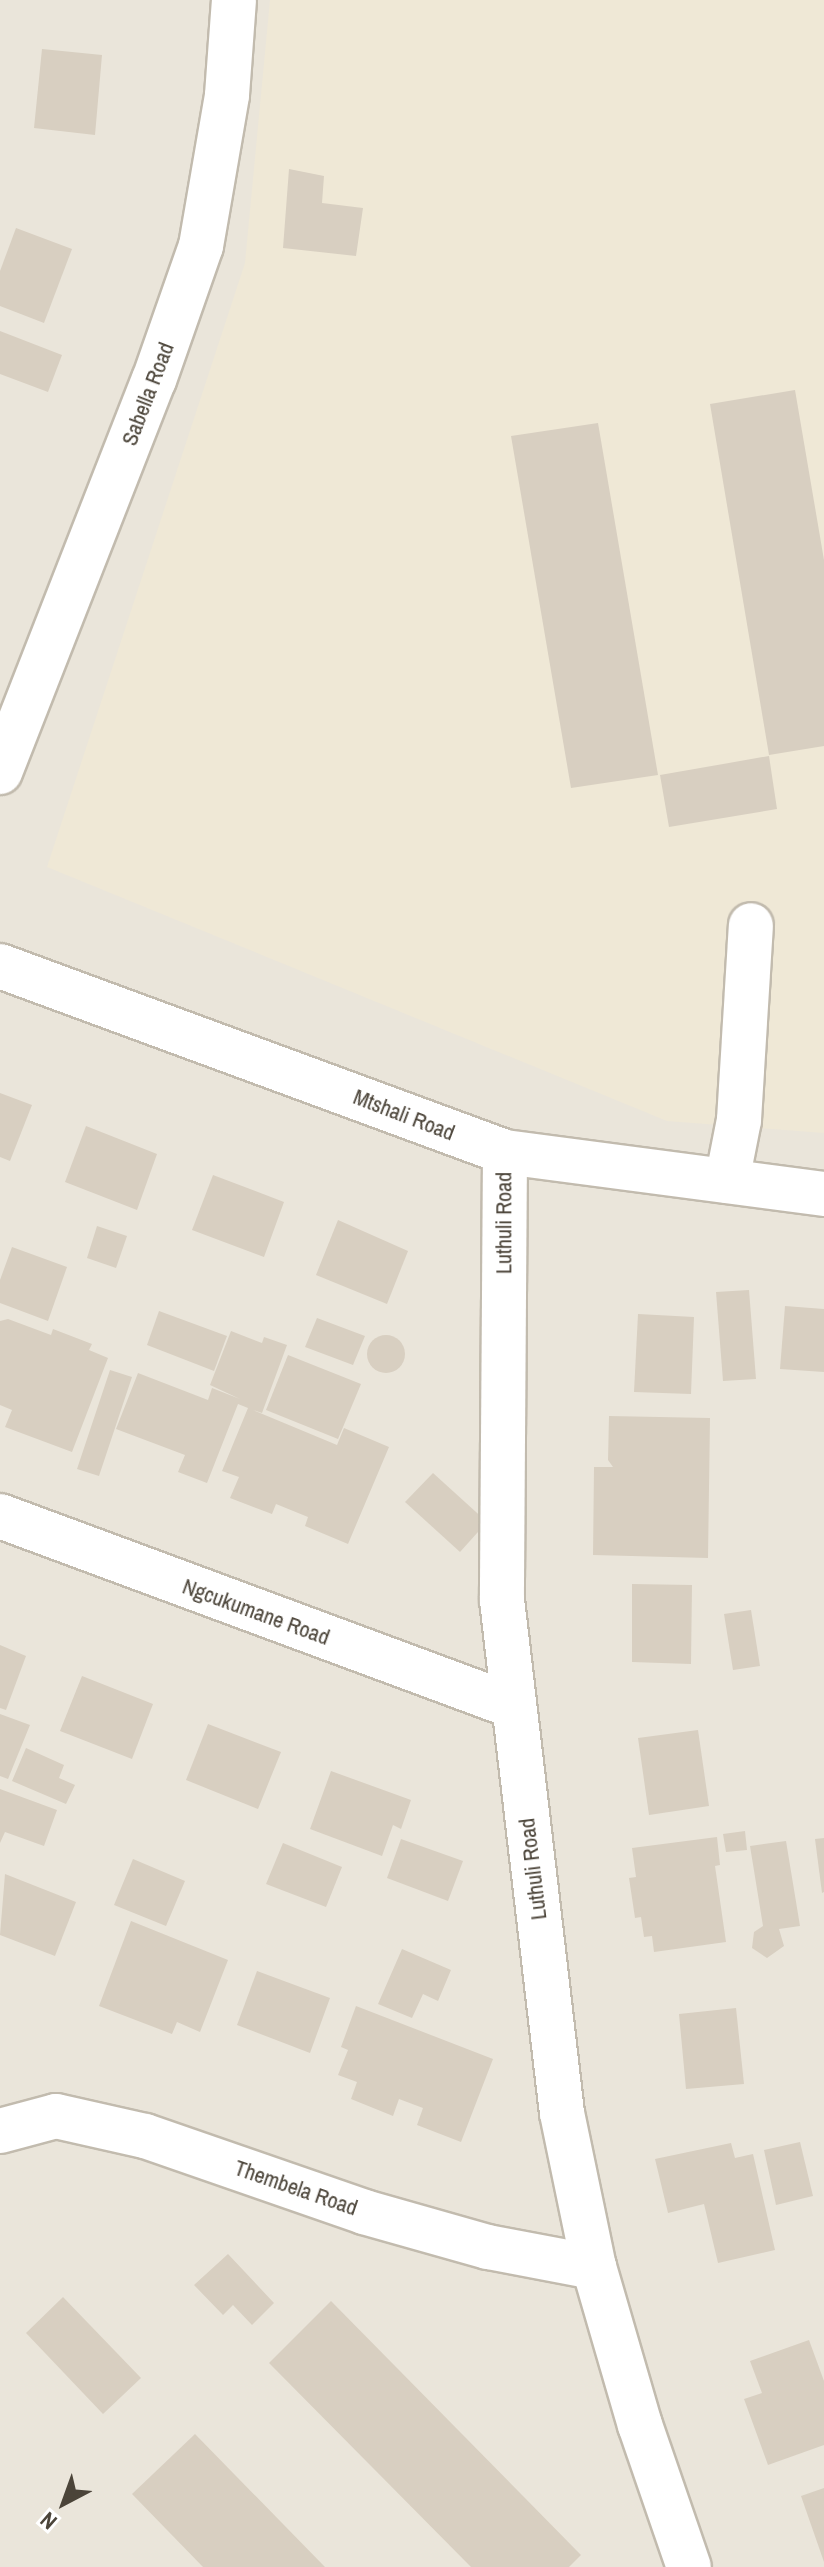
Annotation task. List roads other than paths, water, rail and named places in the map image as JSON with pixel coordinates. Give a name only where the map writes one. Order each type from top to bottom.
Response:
[{"type":"street","name":"Sabella Road","points":[[0,772],[154,380],[201,246],[227,95],[234,0]]},
{"type":"street","points":[[727,1181],[739,1120],[751,925]]},
{"type":"street","name":"Mtshali Road","points":[[0,966],[505,1152],[824,1194]]},
{"type":"street","name":"Luthuli Road","points":[[505,1152],[502,1600],[562,2113],[594,2267],[689,2567]]},
{"type":"street","name":"Ngcukumane Road","points":[[0,1516],[513,1706]]},
{"type":"street","name":"Thembela Road","points":[[0,2131],[56,2116],[145,2136],[364,2212],[488,2247],[594,2267]]}]
